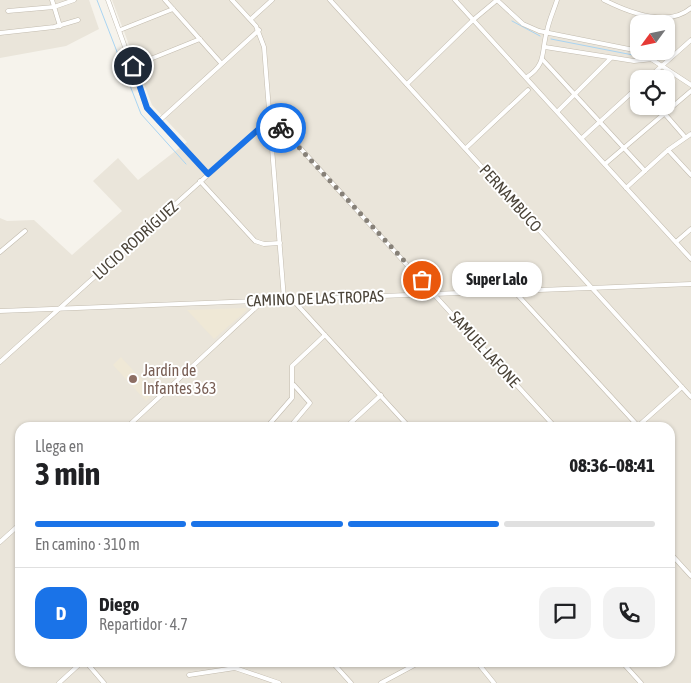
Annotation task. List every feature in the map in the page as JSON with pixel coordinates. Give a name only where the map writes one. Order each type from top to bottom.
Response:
[{"type":"street","points":[[52,0],[60,26]]},
{"type":"street","points":[[8,11],[54,6],[74,0]]},
{"type":"street","points":[[108,0],[147,108],[208,174]]},
{"type":"street","points":[[165,0],[221,63]]},
{"type":"street","points":[[232,0],[259,30],[265,54],[284,299]]},
{"type":"street","points":[[251,19],[272,0]]},
{"type":"street","name":"PERNAMBUCO","points":[[330,0],[691,397]]},
{"type":"street","points":[[455,0],[691,259]]},
{"type":"street","points":[[407,84],[473,20],[497,0],[523,24],[546,33],[630,49]]},
{"type":"street","points":[[527,77],[537,70],[542,59],[546,33],[557,0]]},
{"type":"street","points":[[604,0],[629,11],[663,17],[678,15],[691,8]]},
{"type":"street","points":[[120,30],[173,9]]},
{"type":"street","points":[[0,33],[60,26],[78,20]]},
{"type":"street","points":[[159,121],[259,30]]},
{"type":"street","points":[[133,66],[200,40]]},
{"type":"street","points":[[657,70],[691,40]]},
{"type":"street","points":[[545,47],[630,60]]},
{"type":"street","points":[[558,112],[611,58]]},
{"type":"street","points":[[542,59],[645,171]]},
{"type":"street","points":[[634,60],[649,60]]},
{"type":"street","points":[[654,60],[691,85]]},
{"type":"street","points":[[466,148],[528,90]]},
{"type":"street","points":[[675,105],[691,91]]},
{"type":"street","points":[[582,138],[630,94]]},
{"type":"street","points":[[605,164],[663,115]]},
{"type":"street","points":[[665,115],[685,137]]},
{"type":"street","name":"LUCIO RODRÍGUEZ","points":[[0,362],[270,119]]},
{"type":"street","name":"SAMUEL LAFONE","points":[[270,119],[291,138],[551,422]]},
{"type":"street","points":[[626,188],[668,150],[691,134]]},
{"type":"street","points":[[668,150],[691,175]]},
{"type":"street","points":[[200,180],[255,241],[264,244],[280,243]]},
{"type":"street","points":[[676,242],[691,229]]},
{"type":"street","points":[[0,252],[26,231]]},
{"type":"street","name":"CAMINO DE LAS TROPAS","points":[[0,311],[265,299],[691,284]]},
{"type":"street","points":[[514,291],[632,422]]},
{"type":"street","points":[[132,422],[265,299]]},
{"type":"street","points":[[292,299],[405,422]]},
{"type":"street","points":[[271,422],[292,398],[294,385],[292,366],[325,335]]},
{"type":"street","points":[[294,385],[310,403],[294,422]]},
{"type":"street","points":[[643,422],[682,387]]},
{"type":"street","points":[[352,422],[381,395]]},
{"type":"street","points":[[0,542],[15,528]]},
{"type":"street","points":[[675,558],[691,576]]},
{"type":"street","points":[[59,683],[78,667]]},
{"type":"street","points":[[89,667],[104,683]]},
{"type":"street","points":[[336,667],[350,683]]},
{"type":"street","points":[[380,683],[410,667]]},
{"type":"street","points":[[480,667],[494,683]]},
{"type":"street","points":[[627,667],[641,683]]},
{"type":"street","points":[[189,675],[235,668],[279,683]]},
{"type":"shaded area","points":[[0,0],[89,0],[99,29],[66,46],[0,58]]},
{"type":"shaded area","points":[[112,0],[691,0],[691,683],[0,683],[0,218],[7,221],[34,220],[72,255],[122,211],[93,181],[118,158],[138,180],[187,142],[152,105]]},
{"type":"shaded area","points":[[245,308],[247,310],[214,339],[187,310]]},
{"type":"shaded area","name":"Jardín de Infantes 363","points":[[121,357],[154,393],[146,401],[113,365]]},
{"type":"waterway","points":[[97,0],[141,114],[186,164]]},
{"type":"waterway","points":[[512,21],[540,36]]},
{"type":"waterway","points":[[551,39],[630,54]]},
{"type":"way so far","points":[[281,128],[422,280]]},
{"type":"place","name":"Super Lalo","points":[[422,280]]},
{"type":"place","name":"Jardín de Infantes 363","points":[[133,379]]},
{"type":"route","points":[[133,66],[147,108],[208,174],[270,119],[281,128]]}]
